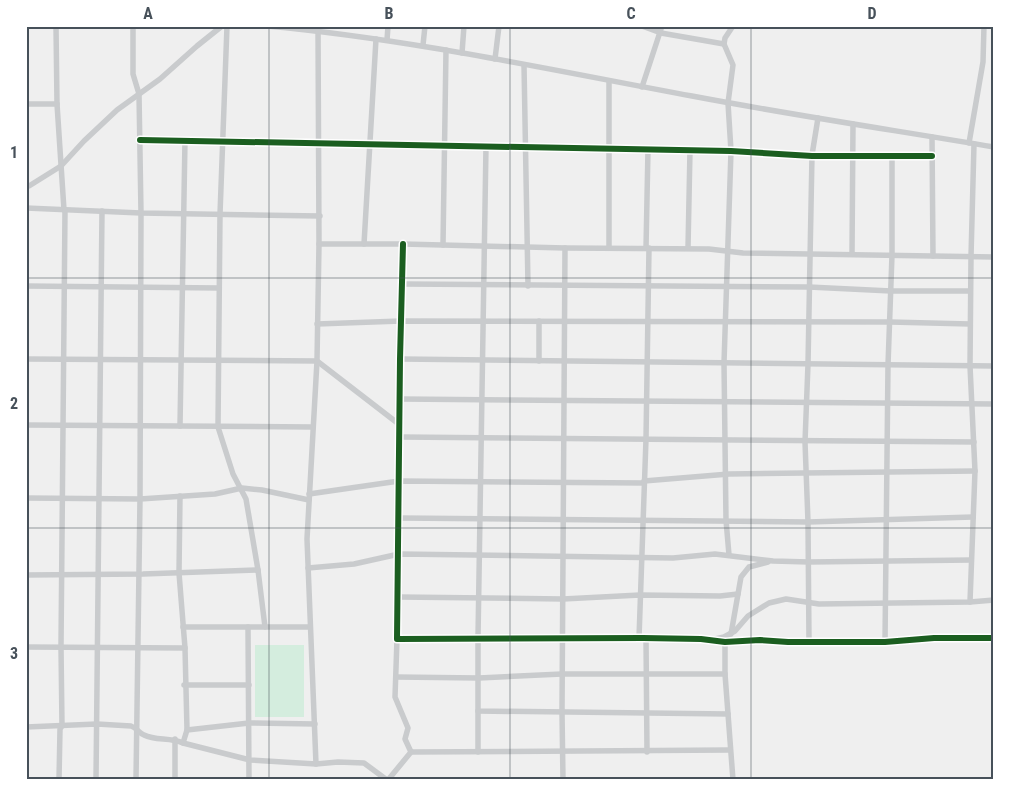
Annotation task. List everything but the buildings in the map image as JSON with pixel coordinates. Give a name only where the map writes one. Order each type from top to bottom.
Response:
[{"type":"street","points":[[56,26],[57,104],[65,210],[61,574],[62,726],[60,729],[59,780]]},
{"type":"street","points":[[133,26],[133,74],[139,94],[141,213],[140,499],[135,727],[136,780]]},
{"type":"street","points":[[26,186],[61,166],[117,110],[160,79],[222,26]]},
{"type":"street","points":[[227,26],[220,214],[218,426],[233,474],[242,488],[246,499],[265,627]]},
{"type":"street","points":[[267,26],[318,29],[423,45],[728,103],[994,147]]},
{"type":"street","points":[[387,40],[388,26]]},
{"type":"street","points":[[423,45],[425,26]]},
{"type":"street","points":[[462,53],[464,26]]},
{"type":"street","points":[[495,59],[498,26]]},
{"type":"street","points":[[642,26],[724,44]]},
{"type":"street","points":[[729,555],[726,520],[724,363],[731,151],[728,103],[733,64],[724,44],[725,38],[733,26]]},
{"type":"street","points":[[970,602],[975,471],[970,366],[972,143],[983,62],[984,26]]},
{"type":"street","points":[[316,764],[306,538],[316,361],[320,216],[318,29]]},
{"type":"street","points":[[642,87],[662,30]]},
{"type":"street","points":[[364,244],[376,39]]},
{"type":"street","points":[[443,245],[446,50]]},
{"type":"street","points":[[524,64],[528,286]]},
{"type":"street","points":[[609,81],[609,248]]},
{"type":"street","points":[[26,104],[57,104]]},
{"type":"street","points":[[809,642],[809,562],[805,441],[812,156],[818,118]]},
{"type":"street","points":[[852,254],[853,124]]},
{"type":"street","points":[[932,137],[933,256]]},
{"type":"street","points":[[140,140],[525,146],[731,151],[812,156],[932,156]]},
{"type":"street","points":[[180,426],[185,140]]},
{"type":"street","points":[[478,752],[478,598],[486,146]]},
{"type":"street","points":[[639,638],[646,439],[648,149]]},
{"type":"street","points":[[688,248],[690,150]]},
{"type":"street","points":[[885,642],[892,156]]},
{"type":"street","points":[[26,208],[141,213],[320,216]]},
{"type":"street","points":[[96,780],[102,211]]},
{"type":"street","points":[[319,244],[709,248],[727,252],[994,257]]},
{"type":"street","points":[[403,244],[400,359],[398,639],[395,698],[408,728],[405,739],[411,752]]},
{"type":"street","points":[[563,780],[565,248]]},
{"type":"street","points":[[402,284],[809,287],[970,292]]},
{"type":"street","points":[[26,286],[219,288]]},
{"type":"street","points":[[317,324],[401,321],[890,322],[970,324]]},
{"type":"street","points":[[539,321],[539,361]]},
{"type":"street","points":[[400,359],[994,366]]},
{"type":"street","points":[[26,360],[316,361],[400,425]]},
{"type":"street","points":[[400,399],[994,404]]},
{"type":"street","points":[[26,425],[312,427]]},
{"type":"street","points":[[400,437],[974,442]]},
{"type":"street","points":[[26,498],[140,499],[215,494],[242,488],[309,497],[400,481],[644,482],[725,474],[975,471]]},
{"type":"street","points":[[180,496],[179,573],[187,730],[183,744]]},
{"type":"street","points":[[399,518],[808,522],[973,516]]},
{"type":"street","points":[[308,568],[354,564],[399,554],[673,558],[715,554],[773,561],[809,562],[971,560]]},
{"type":"street","points":[[731,634],[741,577],[749,567],[773,561]]},
{"type":"street","points":[[26,574],[139,574],[258,570]]},
{"type":"street","points":[[398,597],[563,599],[640,595],[720,596],[738,594]]},
{"type":"street","points":[[710,640],[736,631],[748,616],[768,603],[786,599],[809,603],[970,602],[994,600]]},
{"type":"street","points":[[183,627],[310,627]]},
{"type":"street","points":[[248,627],[249,780]]},
{"type":"street","points":[[398,639],[646,638],[725,642],[760,640],[788,642],[885,642],[934,638],[994,638]]},
{"type":"street","points":[[646,638],[647,752]]},
{"type":"street","points":[[725,642],[725,674],[733,780]]},
{"type":"street","points":[[26,647],[184,648]]},
{"type":"street","points":[[396,677],[478,678],[562,674],[725,674]]},
{"type":"street","points":[[184,685],[248,685]]},
{"type":"street","points":[[478,711],[728,714]]},
{"type":"street","points":[[187,730],[249,723],[315,724]]},
{"type":"street","points":[[26,727],[97,724],[135,727],[143,735],[175,739],[183,744],[250,760],[316,764],[338,762],[364,763],[387,780],[411,752],[730,750]]},
{"type":"street","points":[[175,739],[175,780]]},
{"type":"green space","points":[[255,645],[304,645],[304,717],[255,717]]},
{"type":"cycle path","points":[[140,140],[731,151],[812,156],[932,156]]},
{"type":"cycle path","points":[[403,244],[397,639],[643,638],[701,639],[725,642],[760,640],[788,642],[885,642],[934,638],[994,638]]}]
